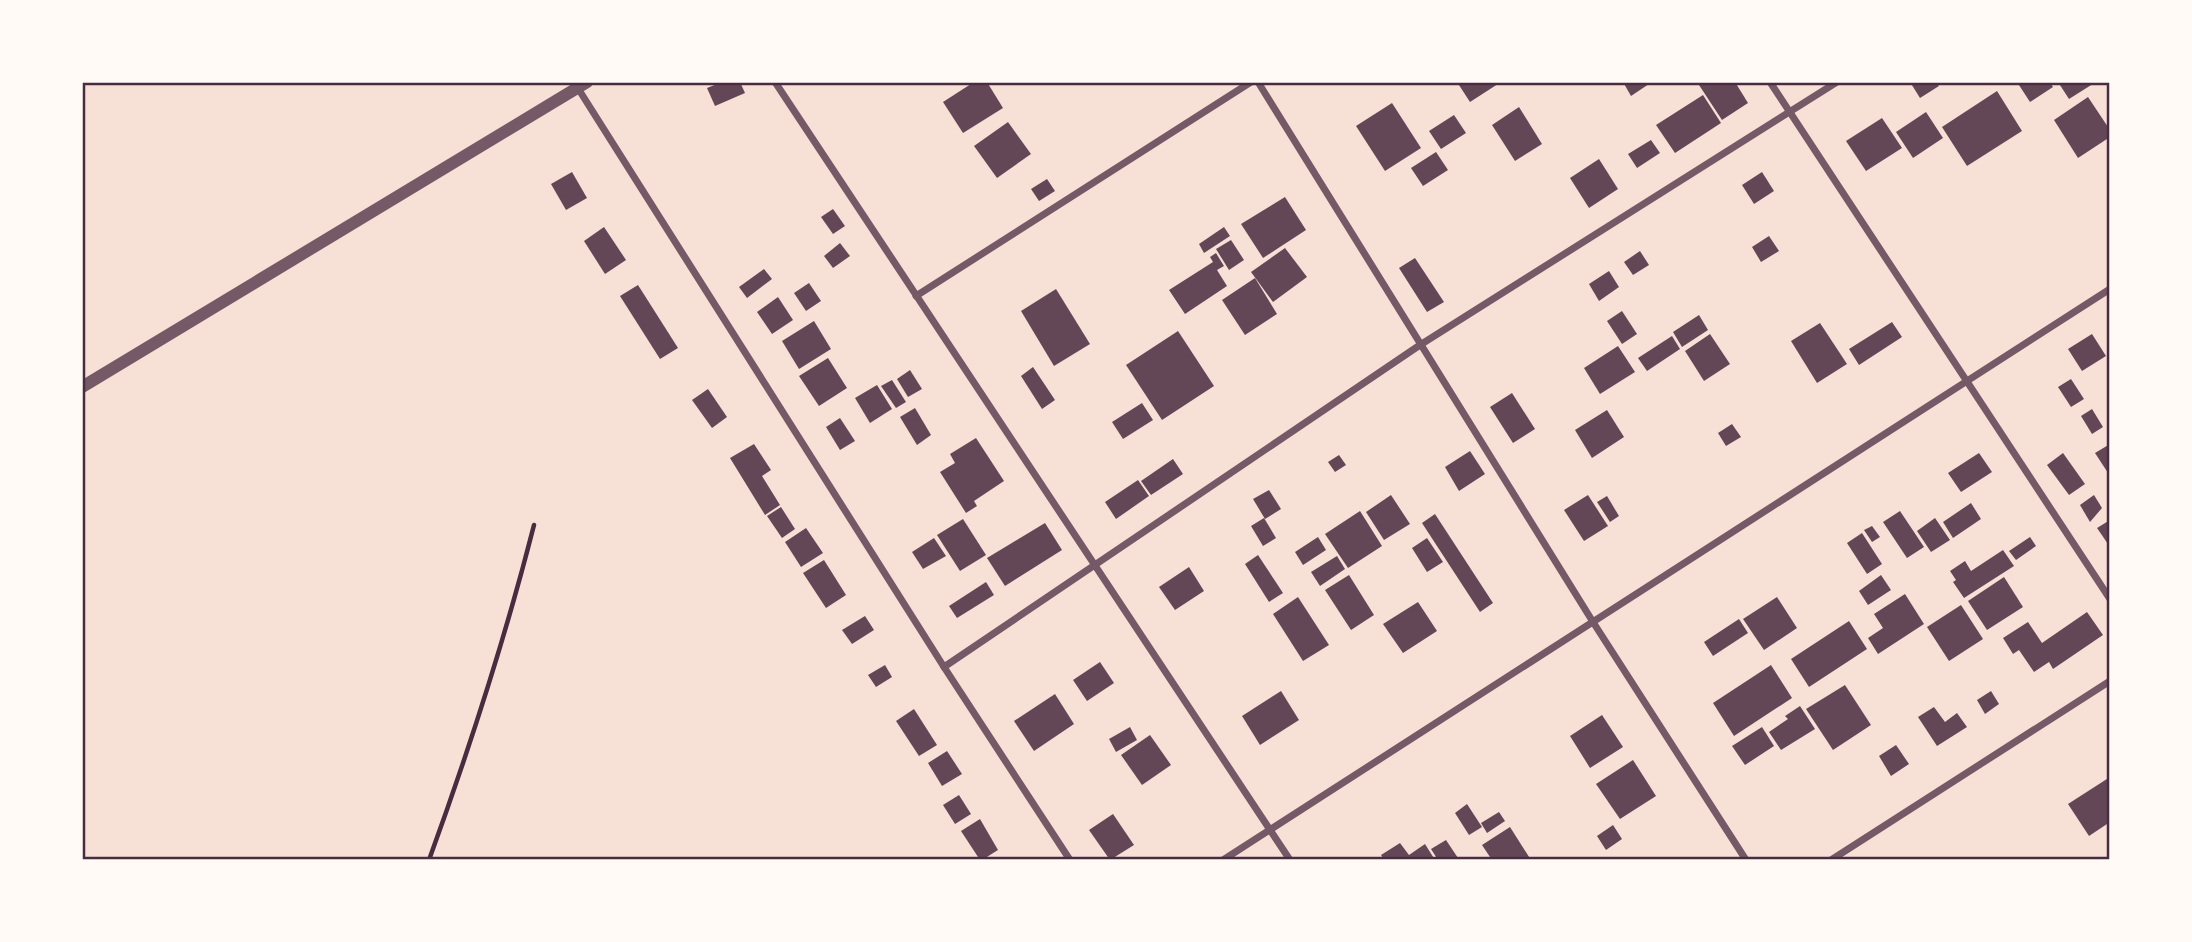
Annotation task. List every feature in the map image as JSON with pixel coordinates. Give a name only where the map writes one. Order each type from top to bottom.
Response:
[{"type":"street","points":[[775,82],[1290,860]]},
{"type":"street","points":[[916,296],[1251,82]]},
{"type":"street","points":[[1258,82],[1592,622],[1746,860]]},
{"type":"street","points":[[1770,82],[2110,599]]},
{"type":"street","points":[[944,667],[1420,345],[1837,82]]},
{"type":"street","points":[[82,387],[580,84],[944,667],[1070,860]]},
{"type":"street","points":[[1223,860],[2110,289]]},
{"type":"street","points":[[1831,860],[2110,681]]},
{"type":"path","points":[[429,860],[460,777],[511,615],[534,525]]},
{"type":"building","points":[[722,82],[740,82],[745,93],[715,106],[707,88]]},
{"type":"building","points":[[974,82],[987,82],[1003,108],[963,133],[943,102]]},
{"type":"building","points":[[1457,82],[1501,82],[1470,102]]},
{"type":"building","points":[[1623,82],[1652,82],[1631,96]]},
{"type":"building","points":[[1704,82],[1735,82],[1748,103],[1722,120],[1699,85]]},
{"type":"building","points":[[1910,82],[1936,82],[1939,86],[1920,98]]},
{"type":"building","points":[[2017,82],[2050,82],[2053,87],[2030,102]]},
{"type":"building","points":[[2058,82],[2096,82],[2069,99]]},
{"type":"building","points":[[1997,91],[2022,131],[1967,166],[1942,127]]},
{"type":"building","points":[[1703,95],[1721,123],[1675,153],[1656,125]]},
{"type":"building","points":[[2088,97],[2110,130],[2110,137],[2078,158],[2054,120]]},
{"type":"building","points":[[1392,103],[1421,148],[1385,171],[1356,126]]},
{"type":"building","points":[[1519,107],[1542,144],[1515,161],[1492,125]]},
{"type":"building","points":[[1926,112],[1943,138],[1913,158],[1896,132]]},
{"type":"building","points":[[1454,115],[1466,133],[1441,149],[1429,131]]},
{"type":"building","points":[[1882,118],[1902,148],[1866,171],[1846,141]]},
{"type":"building","points":[[1008,122],[1031,154],[997,178],[974,146]]},
{"type":"building","points":[[1651,140],[1660,153],[1637,168],[1628,154]]},
{"type":"building","points":[[1436,152],[1448,170],[1423,186],[1411,168]]},
{"type":"building","points":[[1599,159],[1618,189],[1589,208],[1570,178]]},
{"type":"building","points":[[572,172],[587,198],[566,210],[551,184]]},
{"type":"building","points":[[1762,172],[1774,191],[1754,204],[1742,185]]},
{"type":"building","points":[[1047,179],[1055,191],[1039,201],[1031,189]]},
{"type":"building","points":[[1285,197],[1306,230],[1263,258],[1241,224]]},
{"type":"building","points":[[833,209],[845,226],[833,234],[821,217]]},
{"type":"building","points":[[604,227],[626,260],[605,274],[584,241]]},
{"type":"building","points":[[1224,227],[1230,236],[1204,253],[1199,244]]},
{"type":"building","points":[[1769,236],[1779,251],[1761,262],[1752,247]]},
{"type":"building","points":[[1231,240],[1244,260],[1229,270],[1216,249]]},
{"type":"building","points":[[840,243],[850,256],[833,268],[824,256]]},
{"type":"building","points":[[1285,248],[1307,277],[1273,302],[1251,272]]},
{"type":"building","points":[[1640,251],[1649,265],[1633,275],[1624,262]]},
{"type":"building","points":[[1216,253],[1224,266],[1217,270],[1227,286],[1185,314],[1169,290],[1213,262],[1210,257]]},
{"type":"building","points":[[1415,258],[1444,302],[1427,312],[1399,268]]},
{"type":"building","points":[[764,269],[772,279],[747,298],[739,287]]},
{"type":"building","points":[[1609,271],[1619,287],[1599,301],[1589,284]]},
{"type":"building","points":[[1255,278],[1277,314],[1245,335],[1222,300]]},
{"type":"building","points":[[809,283],[821,301],[806,311],[794,293]]},
{"type":"building","points":[[638,285],[678,348],[660,359],[620,296]]},
{"type":"building","points":[[1056,289],[1090,344],[1054,366],[1021,311]]},
{"type":"building","points":[[778,297],[793,320],[772,334],[757,312]]},
{"type":"building","points":[[1622,311],[1637,334],[1622,344],[1607,321]]},
{"type":"building","points":[[1699,315],[1708,330],[1682,347],[1673,332]]},
{"type":"building","points":[[814,321],[831,349],[799,369],[782,341]]},
{"type":"building","points":[[1892,322],[1902,337],[1859,365],[1849,349]]},
{"type":"building","points":[[1820,323],[1847,364],[1817,383],[1791,341]]},
{"type":"building","points":[[1178,331],[1214,386],[1162,420],[1126,365]]},
{"type":"building","points":[[1710,334],[1730,364],[1704,381],[1685,351]]},
{"type":"building","points":[[2092,334],[2106,356],[2082,371],[2068,349]]},
{"type":"building","points":[[1672,336],[1680,349],[1647,371],[1638,358]]},
{"type":"building","points":[[1618,346],[1635,372],[1600,394],[1584,368]]},
{"type":"building","points":[[828,358],[847,388],[819,406],[799,376]]},
{"type":"building","points":[[1033,367],[1055,400],[1042,409],[1021,376]]},
{"type":"building","points":[[910,370],[922,389],[908,397],[897,379]]},
{"type":"building","points":[[2071,379],[2084,399],[2071,407],[2058,387]]},
{"type":"building","points":[[892,380],[906,402],[896,408],[881,386]]},
{"type":"building","points":[[877,385],[892,409],[870,423],[855,398]]},
{"type":"building","points":[[708,389],[727,417],[712,428],[692,400]]},
{"type":"building","points":[[1512,393],[1535,429],[1513,443],[1490,407]]},
{"type":"building","points":[[1142,403],[1153,420],[1123,439],[1112,422]]},
{"type":"building","points":[[915,408],[931,435],[917,445],[900,417]]},
{"type":"building","points":[[2092,409],[2103,427],[2092,434],[2081,416]]},
{"type":"building","points":[[1607,410],[1624,437],[1592,458],[1575,430]]},
{"type":"building","points":[[840,418],[855,441],[840,450],[826,427]]},
{"type":"building","points":[[1732,424],[1741,437],[1726,446],[1718,433]]},
{"type":"building","points":[[976,438],[1004,481],[974,501],[977,506],[966,513],[940,472],[955,463],[950,454]]},
{"type":"building","points":[[754,444],[771,470],[762,476],[780,505],[765,515],[730,458]]},
{"type":"building","points":[[2110,444],[2110,476],[2095,453]]},
{"type":"building","points":[[1470,451],[1485,474],[1459,491],[1445,467]]},
{"type":"building","points":[[1979,453],[1992,472],[1961,492],[1948,473]]},
{"type":"building","points":[[2063,453],[2085,484],[2069,495],[2047,465]]},
{"type":"building","points":[[1339,455],[1346,465],[1335,472],[1328,462]]},
{"type":"building","points":[[1173,459],[1183,474],[1151,495],[1141,481]]},
{"type":"building","points":[[1138,480],[1149,496],[1116,519],[1105,502]]},
{"type":"building","points":[[1269,490],[1281,509],[1265,519],[1253,499]]},
{"type":"building","points":[[1391,495],[1410,524],[1384,540],[1366,512]]},
{"type":"building","points":[[1588,495],[1608,526],[1584,541],[1564,510]]},
{"type":"building","points":[[2094,495],[2102,508],[2090,522],[2080,505]]},
{"type":"building","points":[[1607,496],[1619,516],[1610,522],[1597,502]]},
{"type":"building","points":[[1971,503],[1981,519],[1953,538],[1943,522]]},
{"type":"building","points":[[781,507],[795,529],[782,538],[767,516]]},
{"type":"building","points":[[1360,511],[1382,546],[1348,568],[1325,534]]},
{"type":"building","points":[[1900,511],[1924,547],[1907,558],[1883,522]]},
{"type":"building","points":[[1435,514],[1493,603],[1480,612],[1422,523]]},
{"type":"building","points":[[1264,518],[1276,538],[1263,546],[1251,526]]},
{"type":"building","points":[[1935,518],[1950,540],[1931,552],[1917,531]]},
{"type":"building","points":[[963,519],[986,555],[960,571],[937,535]]},
{"type":"building","points":[[2110,520],[2110,547],[2097,528]]},
{"type":"building","points":[[1045,523],[1062,550],[1005,586],[987,558]]},
{"type":"building","points":[[1872,526],[1880,537],[1872,542],[1864,530]]},
{"type":"building","points":[[806,528],[823,553],[801,567],[785,542]]},
{"type":"building","points":[[1862,533],[1882,564],[1867,574],[1847,543]]},
{"type":"building","points":[[1318,537],[1326,550],[1303,565],[1295,552]]},
{"type":"building","points":[[2030,537],[2036,546],[2016,560],[2009,551]]},
{"type":"building","points":[[934,538],[946,556],[923,569],[912,552]]},
{"type":"building","points":[[1427,538],[1443,562],[1427,572],[1412,548]]},
{"type":"building","points":[[2003,550],[2014,566],[1964,598],[1953,582],[1956,580],[1950,571],[1965,561],[1971,571]]},
{"type":"building","points":[[1258,555],[1283,593],[1269,602],[1245,564]]},
{"type":"building","points":[[1337,556],[1345,569],[1320,586],[1311,572]]},
{"type":"building","points":[[824,560],[846,595],[826,608],[803,573]]},
{"type":"building","points":[[1189,567],[1204,591],[1175,610],[1159,587]]},
{"type":"building","points":[[1349,575],[1374,615],[1351,630],[1325,590]]},
{"type":"building","points":[[1881,575],[1891,590],[1868,605],[1859,591]]},
{"type":"building","points":[[2004,577],[2023,607],[1987,630],[1968,601]]},
{"type":"building","points":[[986,582],[994,595],[957,618],[949,606]]},
{"type":"building","points":[[1905,594],[1924,624],[1878,654],[1868,638],[1883,628],[1874,614]]},
{"type":"building","points":[[1298,597],[1329,645],[1303,661],[1273,614]]},
{"type":"building","points":[[1777,597],[1797,628],[1764,650],[1743,619]]},
{"type":"building","points":[[1418,602],[1437,631],[1403,653],[1383,624]]},
{"type":"building","points":[[1961,605],[1983,639],[1949,661],[1927,627]]},
{"type":"building","points":[[2087,612],[2103,635],[2053,669],[2049,662],[2034,672],[2019,650],[2013,654],[2003,638],[2028,622],[2042,643]]},
{"type":"building","points":[[865,616],[874,630],[852,644],[842,630]]},
{"type":"building","points":[[1739,619],[1748,633],[1713,656],[1704,642]]},
{"type":"building","points":[[1849,621],[1867,649],[1809,687],[1791,659]]},
{"type":"building","points":[[1100,662],[1114,683],[1087,701],[1073,680]]},
{"type":"building","points":[[885,665],[892,677],[876,687],[868,675]]},
{"type":"building","points":[[1771,665],[1792,698],[1734,736],[1713,703]]},
{"type":"building","points":[[1845,685],[1871,725],[1833,750],[1806,709]]},
{"type":"building","points":[[1281,691],[1299,720],[1260,745],[1242,716]]},
{"type":"building","points":[[1991,691],[1999,704],[1985,714],[1977,700]]},
{"type":"building","points":[[1055,694],[1074,724],[1034,751],[1014,721]]},
{"type":"building","points":[[1800,706],[1815,729],[1781,750],[1769,732],[1788,719],[1785,716]]},
{"type":"building","points":[[1934,707],[1945,722],[1957,713],[1967,727],[1937,746],[1918,717]]},
{"type":"building","points":[[914,709],[937,745],[919,756],[896,721]]},
{"type":"building","points":[[1602,715],[1623,747],[1590,768],[1570,736]]},
{"type":"building","points":[[1130,727],[1137,740],[1116,752],[1109,739]]},
{"type":"building","points":[[1762,727],[1774,746],[1745,765],[1732,746]]},
{"type":"building","points":[[1150,735],[1171,765],[1142,785],[1121,755]]},
{"type":"building","points":[[1896,745],[1909,764],[1891,776],[1879,756]]},
{"type":"building","points":[[947,751],[962,774],[942,786],[928,763]]},
{"type":"building","points":[[1633,760],[1656,796],[1620,819],[1596,784]]},
{"type":"building","points":[[2110,777],[2110,822],[2089,836],[2068,804]]},
{"type":"building","points":[[959,795],[971,814],[955,824],[943,805]]},
{"type":"building","points":[[1467,804],[1482,827],[1469,835],[1455,813]]},
{"type":"building","points":[[1499,812],[1505,821],[1487,833],[1481,823]]},
{"type":"building","points":[[1113,814],[1134,845],[1110,860],[1089,830]]},
{"type":"building","points":[[980,819],[998,850],[982,860],[961,831]]},
{"type":"building","points":[[1613,825],[1622,839],[1606,850],[1597,836]]},
{"type":"building","points":[[1510,827],[1531,860],[1492,860],[1482,845]]},
{"type":"building","points":[[1446,840],[1458,858],[1455,860],[1438,860],[1431,849]]},
{"type":"building","points":[[1400,843],[1409,855],[1425,844],[1435,860],[1412,860],[1410,857],[1407,860],[1384,860],[1381,855]]}]
